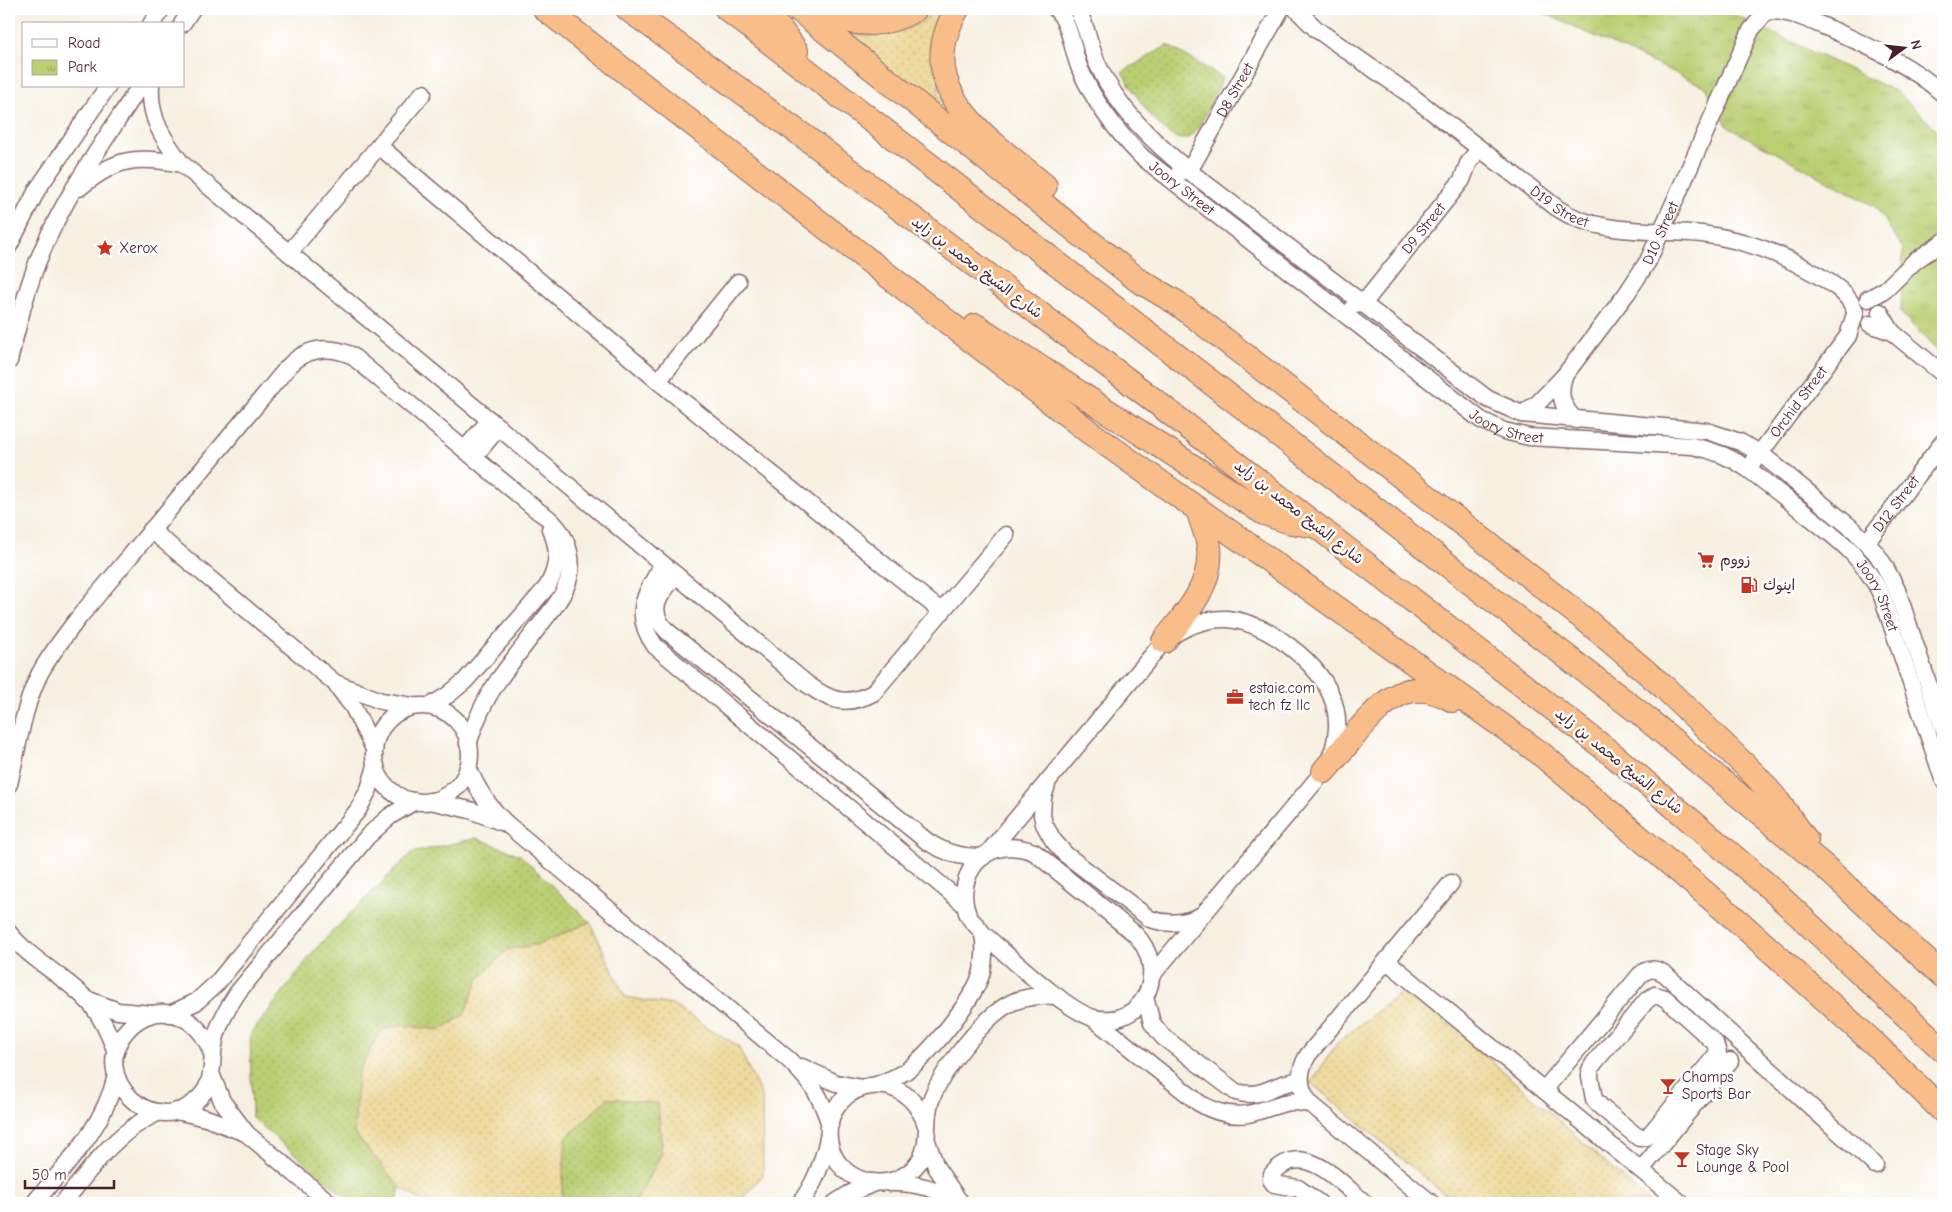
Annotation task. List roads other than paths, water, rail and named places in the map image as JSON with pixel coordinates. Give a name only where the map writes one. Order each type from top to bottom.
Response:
[{"type":"highway","points":[[546,9],[1088,431],[1540,753],[1739,922],[1876,1045],[1943,1112]]},
{"type":"highway","name":"شارع الشيخ محمد بن زايد","points":[[628,9],[813,143],[1135,386],[1612,754],[1768,886],[1943,1050]]},
{"type":"highway","points":[[727,9],[1641,714],[1826,868],[1943,976]]},
{"type":"highway","points":[[757,9],[780,29],[789,40],[806,70]]},
{"type":"highway","points":[[798,9],[1138,280],[1177,303],[1588,622],[1665,688],[1766,786],[1826,868]]},
{"type":"highway","points":[[819,9],[842,20],[874,23],[890,21],[915,9]]},
{"type":"highway","points":[[957,9],[948,25],[943,62],[948,87],[960,110],[977,128],[1145,270],[1177,303]]},
{"type":"highway","points":[[919,299],[947,308],[959,315],[1264,513],[1291,522],[1317,526]]},
{"type":"highway","points":[[1164,641],[1193,604],[1205,580],[1208,567],[1209,545],[1198,510]]},
{"type":"highway","points":[[1324,771],[1384,703],[1402,693],[1422,690],[1442,694],[1540,753]]},
{"type":"street","points":[[153,22],[162,9]]},
{"type":"street","points":[[183,22],[192,9]]},
{"type":"street","name":"Joory Street","points":[[1056,9],[1065,22],[1076,58],[1099,104],[1125,138],[1152,166],[1470,413],[1504,431],[1529,437],[1692,446],[1716,452],[1748,469],[1840,541],[1869,572],[1882,596],[1943,779]]},
{"type":"street","name":"D19 Street","points":[[1296,9],[1316,29]]},
{"type":"street","name":"Joory Street","points":[[1078,10],[1092,52],[1107,82],[1128,112],[1150,138],[1189,171],[1488,399],[1522,414],[1707,430],[1740,442],[1760,453],[1867,542],[1884,564],[1897,590],[1943,728]]},
{"type":"street","name":"D19 Street","points":[[1280,10],[1316,29],[1409,94],[1557,208],[1574,218],[1593,225],[1724,238],[1766,250],[1806,268],[1842,292],[1850,301],[1867,311]]},
{"type":"street","name":"D8 Street","points":[[1189,171],[1280,10]]},
{"type":"street","points":[[1763,10],[1790,11],[1891,57],[1927,80],[1943,94]]},
{"type":"street","name":"D10 Street","points":[[1522,414],[1538,403],[1564,376],[1627,293],[1648,261],[1751,30],[1763,10]]},
{"type":"street","points":[[1076,58],[1092,52]]},
{"type":"street","points":[[9,246],[37,190],[107,88]]},
{"type":"street","points":[[9,361],[21,309],[34,270],[50,232],[69,196],[139,88]]},
{"type":"street","points":[[151,88],[152,111],[155,121],[164,141],[182,164],[807,684],[828,698],[839,701],[851,701],[873,693],[1006,535]]},
{"type":"street","points":[[289,253],[423,93]]},
{"type":"street","points":[[1125,138],[1140,145],[1171,168],[1189,171]]},
{"type":"street","points":[[379,146],[658,381],[942,612]]},
{"type":"street","name":"D9 Street","points":[[1363,304],[1462,180],[1468,164],[1483,151]]},
{"type":"street","points":[[69,196],[98,173],[125,162],[145,159],[182,164]]},
{"type":"street","points":[[1628,229],[1639,240],[1648,261]]},
{"type":"street","points":[[1943,242],[1915,261],[1885,290],[1867,311],[1943,374]]},
{"type":"street","points":[[1299,279],[1316,282],[1346,303],[1352,305],[1363,304]]},
{"type":"street","points":[[658,381],[738,282]]},
{"type":"street","name":"Orchid Street","points":[[1748,469],[1867,311]]},
{"type":"street","points":[[9,784],[28,704],[48,659],[80,616],[288,367],[301,356],[317,349],[329,348],[351,355],[554,523],[566,542],[571,564],[562,596],[492,691],[480,713],[468,744]]},
{"type":"street","points":[[1564,376],[1561,384],[1562,400],[1576,420]]},
{"type":"street","points":[[469,453],[494,424]]},
{"type":"street","name":"D12 Street","points":[[1867,542],[1943,442]]},
{"type":"street","points":[[508,826],[470,810],[405,798],[386,786],[376,766],[374,748],[377,736],[392,716],[402,710],[422,706],[448,695],[465,681],[544,591],[556,569],[557,548],[553,534],[538,511]]},
{"type":"street","points":[[151,530],[334,682],[353,707],[374,748]]},
{"type":"street","points":[[670,569],[657,603],[659,621],[667,631],[928,842],[949,853],[960,856],[985,855],[999,848],[1011,847],[1034,852],[1142,941],[1150,957],[1152,975]]},
{"type":"street","points":[[670,569],[649,587],[642,607],[644,628],[655,646],[965,906]]},
{"type":"street","points":[[1093,1018],[1105,1019],[1122,1015],[1138,1006],[1145,997],[1152,975],[1324,771],[1330,759],[1336,739],[1337,718],[1335,704],[1323,679],[1298,653],[1267,630],[1227,619],[1214,620],[1187,627],[1164,641],[970,871],[965,882],[965,906],[974,925],[982,933],[1057,996],[1083,1014],[1093,1018],[1199,1103],[1212,1110],[1237,1115],[1252,1113],[1290,1101],[1312,1105]]},
{"type":"street","points":[[212,1054],[219,1028],[227,1009],[238,992],[368,836],[390,816],[423,801],[450,793],[458,785],[468,767],[470,756],[465,733],[459,724],[446,713],[422,706],[381,701],[334,682]]},
{"type":"street","points":[[170,1014],[196,1002],[217,983],[358,810],[369,789],[376,766]]},
{"type":"street","points":[[468,767],[484,799],[508,826],[790,1060],[811,1082],[817,1092],[830,1129],[833,1154],[838,1163],[854,1177],[879,1183],[916,1184],[946,1194],[961,1202]]},
{"type":"street","points":[[1048,780],[1042,806],[1044,824],[1053,840],[1066,854],[1150,919],[1168,924],[1187,922],[1204,914]]},
{"type":"street","points":[[1431,1203],[1312,1105],[1306,1098],[1300,1081],[1303,1063],[1308,1055],[1451,883]]},
{"type":"street","points":[[9,933],[20,945],[86,999],[103,1024],[116,1052]]},
{"type":"street","points":[[800,1203],[815,1181],[821,1165],[833,1115],[844,1098],[899,1075],[918,1061],[973,994],[982,970],[984,958],[982,933]]},
{"type":"street","points":[[1387,961],[1680,1203]]},
{"type":"street","points":[[1544,1090],[1640,975],[1644,971],[1655,969],[1665,974],[1875,1165]]},
{"type":"street","points":[[835,1203],[855,1191],[904,1176],[912,1169],[924,1151],[929,1105],[937,1086],[948,1068],[987,1020],[998,1010],[1019,1000],[1042,995],[1057,996]]},
{"type":"street","points":[[1634,1165],[1644,1139],[1718,1053],[1714,1043],[1661,995],[1655,995],[1647,1000],[1594,1063],[1590,1074],[1592,1094],[1597,1103],[1636,1136],[1644,1139]]},
{"type":"street","points":[[1145,997],[1152,1023],[1163,1037],[1228,1088],[1236,1092],[1254,1095],[1288,1082],[1300,1081]]},
{"type":"street","points":[[86,999],[118,1010],[170,1014],[182,1017],[202,1031],[209,1042],[212,1054],[212,1076],[207,1088],[199,1098],[189,1106],[177,1111]]},
{"type":"street","points":[[152,1014],[142,1018],[125,1032],[116,1052],[114,1064],[116,1076],[125,1094],[132,1101],[150,1110],[159,1112],[177,1111],[213,1120],[247,1134]]},
{"type":"street","points":[[790,1060],[836,1083],[890,1086],[903,1092],[914,1101],[922,1112],[936,1167],[961,1202]]},
{"type":"street","points":[[1634,1165],[1730,1061]]},
{"type":"street","points":[[34,1203],[98,1124],[109,1101],[116,1076]]},
{"type":"street","points":[[212,1076],[226,1107],[247,1134],[330,1203]]},
{"type":"street","points":[[63,1203],[117,1139],[137,1124],[159,1112]]},
{"type":"street","points":[[1319,1203],[1298,1188],[1274,1184],[1271,1180],[1272,1174],[1281,1166],[1293,1161],[1313,1162],[1364,1203]]},
{"type":"place","name":"Xerox","points":[[105,248]]},
{"type":"place","name":"زووم","points":[[1706,560]]},
{"type":"place","name":"اينوك","points":[[1749,585]]},
{"type":"place","name":"estaie.com tech fz llc","points":[[1235,697]]},
{"type":"place","name":"Champs Sports Bar","points":[[1668,1086]]},
{"type":"place","name":"Stage Sky Lounge & Pool","points":[[1682,1159]]}]
